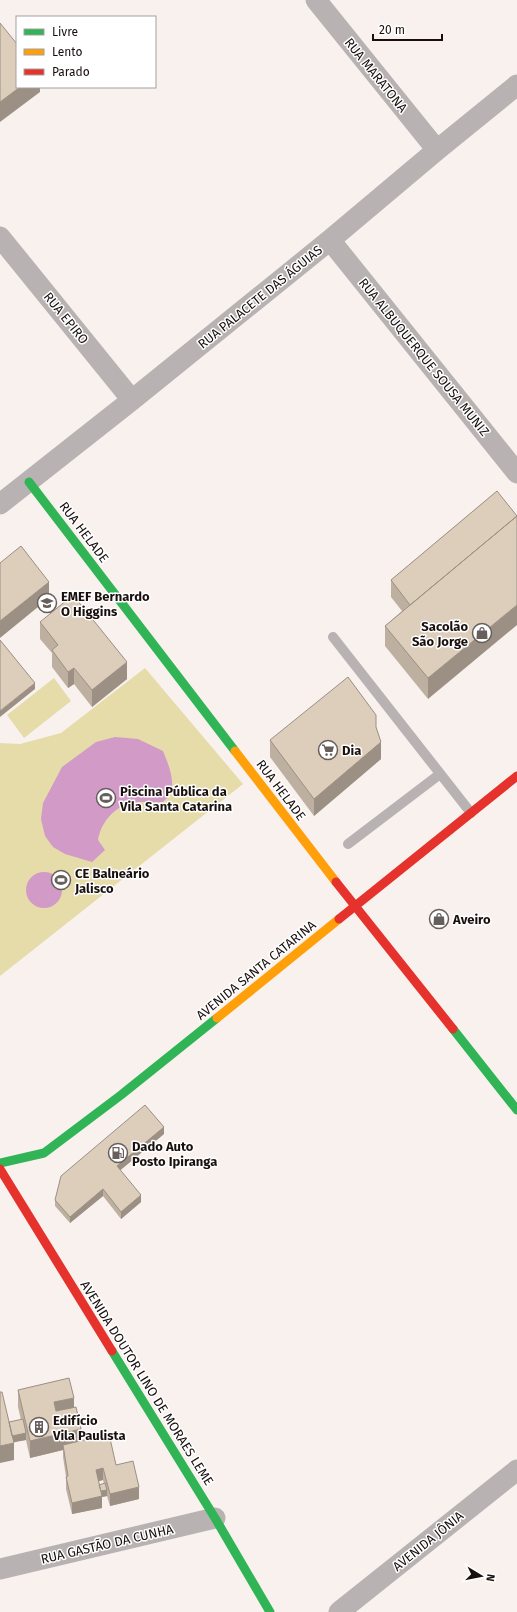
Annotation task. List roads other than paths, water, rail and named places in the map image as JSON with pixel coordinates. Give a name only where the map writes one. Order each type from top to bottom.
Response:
[{"type":"street","name":"RUA MARATONA","points":[[316,0],[437,150]]},
{"type":"street","name":"RUA PALACETE DAS ÁGUIAS","points":[[0,504],[132,400],[330,240],[517,85]]},
{"type":"street","name":"RUA EPIRO","points":[[0,237],[132,400]]},
{"type":"street","name":"RUA ALBUQUERQUE SOUSA MUNIZ","points":[[330,240],[517,473]]},
{"type":"street","name":"RUA HELADE","points":[[29,482],[355,908],[517,1110]]},
{"type":"street","name":"AVENIDA SANTA CATARINA","points":[[0,1163],[44,1153],[121,1095],[517,776]]},
{"type":"street","name":"AVENIDA DOUTOR LINO DE MORAES LEME","points":[[0,1169],[215,1518],[270,1612]]},
{"type":"street","name":"AVENIDA JÔNIA","points":[[339,1612],[517,1470]]},
{"type":"street","name":"RUA GASTÃO DA CUNHA","points":[[0,1569],[215,1518]]},
{"type":"lane","points":[[333,637],[471,813]]},
{"type":"lane","points":[[348,844],[440,774]]},
{"type":"place","name":"EMEF Bernardo O Higgins","points":[[47,603]]},
{"type":"place","name":"Sacolão São Jorge","points":[[482,633]]},
{"type":"place","name":"Dia","points":[[328,750]]},
{"type":"place","name":"Piscina Pública da Vila Santa Catarina","points":[[106,798]]},
{"type":"place","name":"CE Balneário Jalisco","points":[[61,880]]},
{"type":"place","name":"Aveiro","points":[[439,919]]},
{"type":"place","name":"Dado Auto Posto Ipiranga","points":[[118,1153]]},
{"type":"place","name":"Edifício Vila Paulista","points":[[39,1427]]}]
